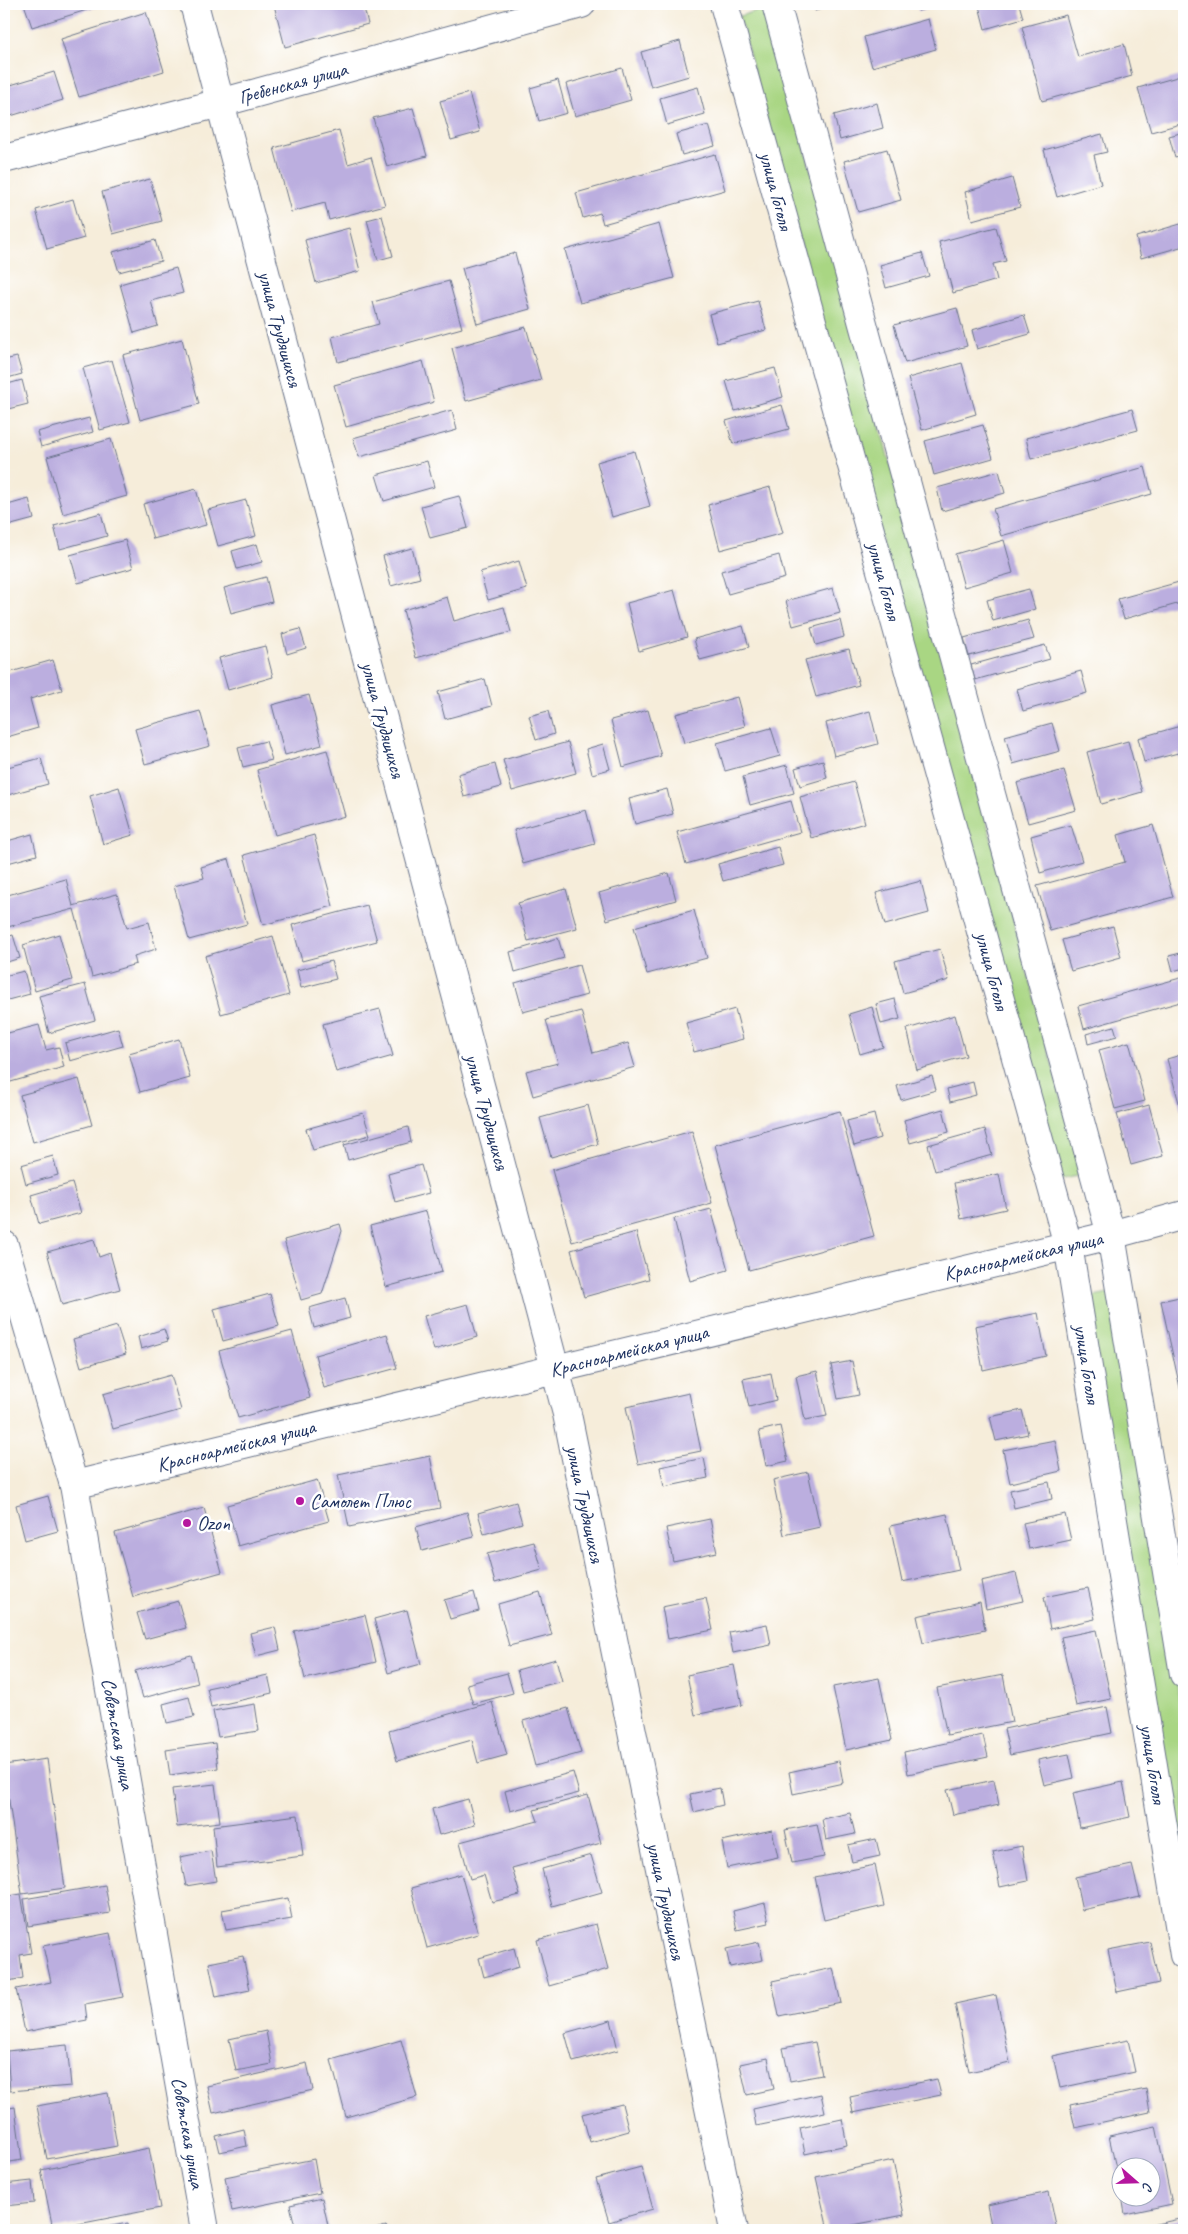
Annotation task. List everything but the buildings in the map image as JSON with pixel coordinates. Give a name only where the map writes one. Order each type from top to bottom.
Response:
[{"type":"street","name":"улица Трудящихся","points":[[194,4],[569,1424],[734,2230]]},
{"type":"street","name":"Гребенская улица","points":[[4,159],[581,4]]},
{"type":"street","name":"улица Гоголя","points":[[724,4],[1068,1245],[1184,1955]]},
{"type":"street","points":[[776,4],[1111,1235],[1184,1674]]},
{"type":"street","name":"Красноармейская улица","points":[[74,1485],[1111,1235],[1184,1215]]},
{"type":"street","name":"Советская улица","points":[[4,1244],[74,1485],[205,2230]]},
{"type":"green space","points":[[767,8],[1082,1175],[1055,1181],[739,16]]},
{"type":"green space","points":[[1113,1292],[1184,1729],[1184,1908],[1084,1298]]},
{"type":"place","name":"Самолет Плюс","points":[[300,1501]]},
{"type":"place","name":"Ozon","points":[[187,1523]]}]
